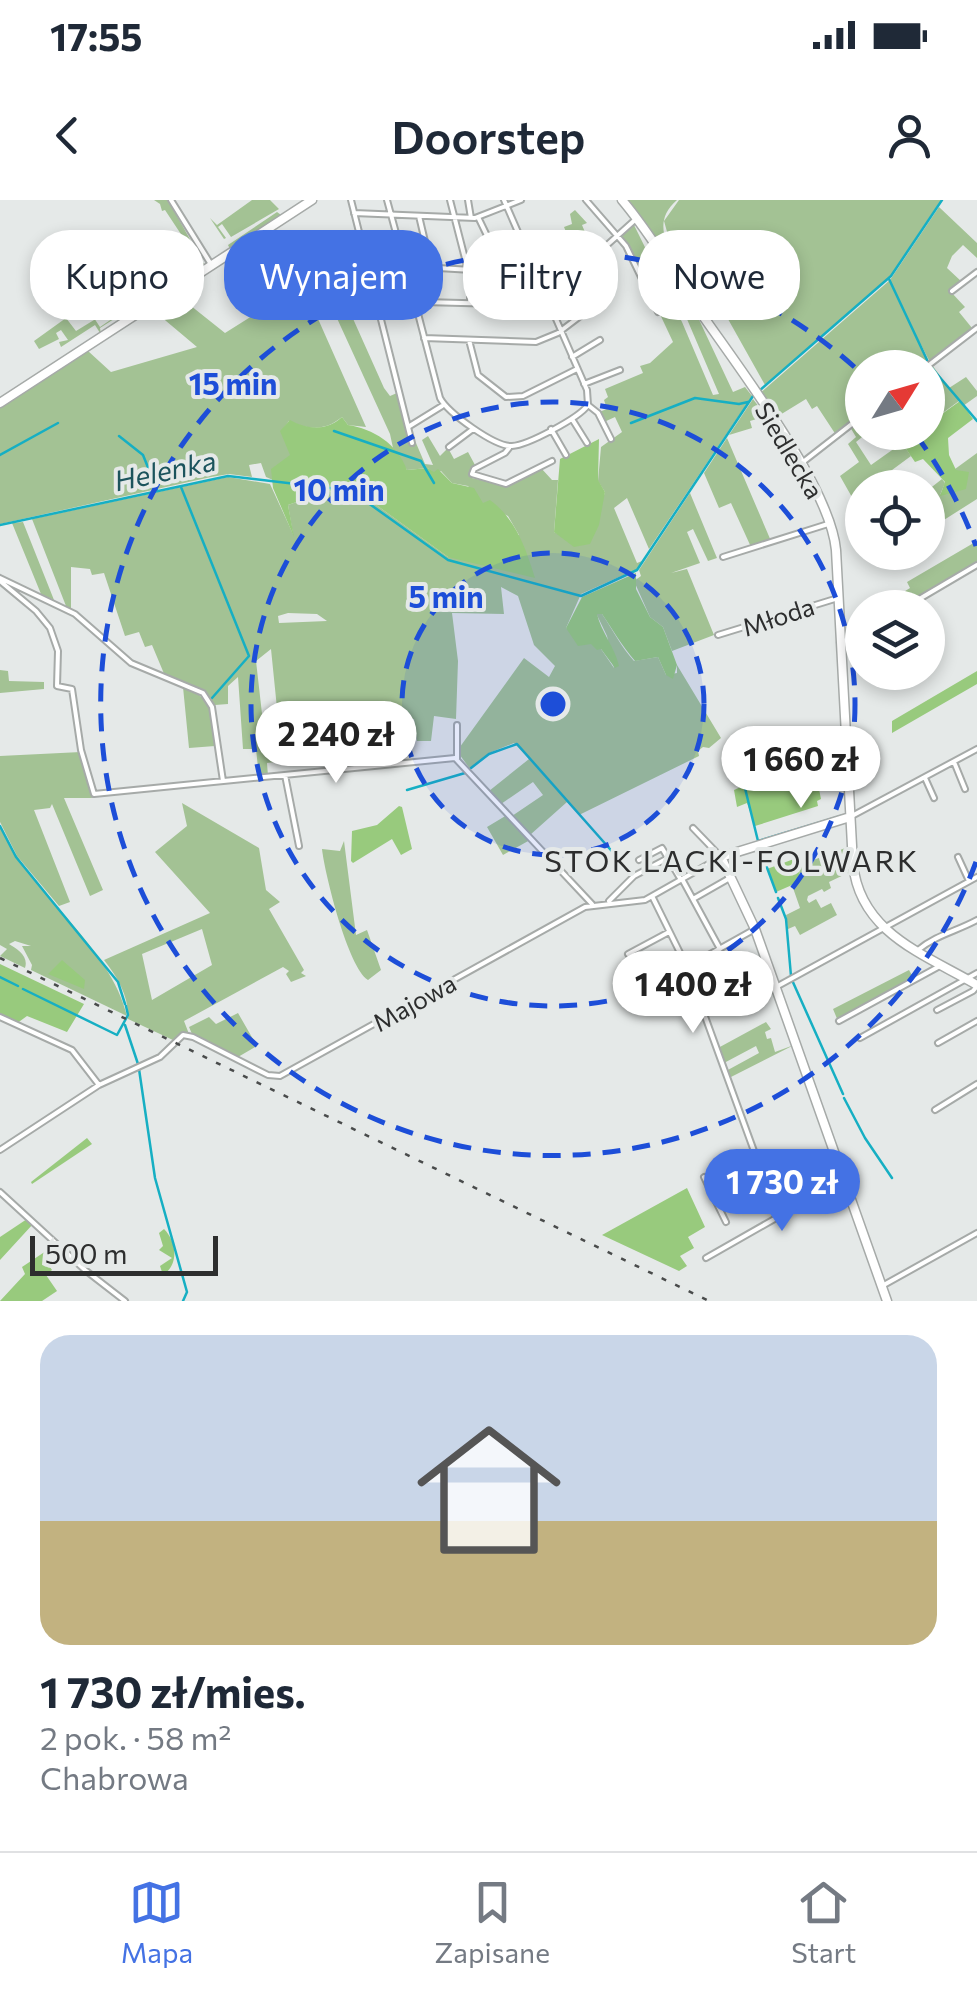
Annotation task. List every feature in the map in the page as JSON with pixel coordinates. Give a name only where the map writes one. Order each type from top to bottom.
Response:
[{"type":"street","points":[[171,200],[212,266]]},
{"type":"street","points":[[0,403],[312,200]]},
{"type":"street","points":[[351,200],[359,230]]},
{"type":"street","points":[[386,200],[405,266],[463,270]]},
{"type":"street","points":[[450,200],[463,250]]},
{"type":"street","points":[[468,200],[481,230]]},
{"type":"street","points":[[354,212],[474,218],[520,200]]},
{"type":"street","points":[[586,200],[613,230]]},
{"type":"street","name":"Siedlecka","points":[[622,200],[644,230]]},
{"type":"street","points":[[505,203],[517,230]]},
{"type":"street","points":[[419,216],[422,230]]},
{"type":"street","points":[[618,234],[636,218]]},
{"type":"street","points":[[618,236],[638,271]]},
{"type":"street","points":[[952,291],[977,272]]},
{"type":"street","points":[[381,320],[412,443]]},
{"type":"street","points":[[420,320],[444,405],[474,428],[509,446],[572,419],[588,405],[591,394],[556,320]]},
{"type":"street","points":[[424,338],[536,342],[561,332],[576,320]]},
{"type":"street","name":"Siedlecka","points":[[705,320],[800,464],[831,523],[856,888],[866,910],[883,928],[977,986]]},
{"type":"street","points":[[945,353],[977,328]]},
{"type":"street","points":[[469,340],[478,376],[506,398],[523,396],[578,369]]},
{"type":"street","points":[[572,357],[600,340]]},
{"type":"street","points":[[584,384],[620,370]]},
{"type":"street","points":[[408,427],[444,405]]},
{"type":"street","points":[[588,405],[598,412],[611,439]]},
{"type":"street","points":[[572,419],[587,443]]},
{"type":"street","points":[[449,447],[474,428]]},
{"type":"street","points":[[551,429],[566,455]]},
{"type":"street","points":[[800,464],[845,429]]},
{"type":"street","points":[[509,446],[508,451],[474,469],[472,474],[506,484],[552,461]]},
{"type":"street","points":[[722,557],[831,523]]},
{"type":"street","points":[[935,590],[977,565]]},
{"type":"street","points":[[0,579],[75,614],[136,666],[206,696],[212,707],[223,781]]},
{"type":"street","points":[[0,579],[42,618],[55,639],[57,686],[72,689],[81,750],[94,794],[457,759]]},
{"type":"street","name":"Młoda","points":[[718,635],[838,598]]},
{"type":"street","points":[[840,644],[845,641]]},
{"type":"street","points":[[456,724],[457,759],[592,904]]},
{"type":"street","points":[[850,817],[977,750]]},
{"type":"street","points":[[954,762],[965,789]]},
{"type":"street","points":[[285,775],[299,846]]},
{"type":"street","points":[[925,778],[934,798]]},
{"type":"street","name":"Majowa","points":[[0,1150],[98,1085],[160,1057],[180,1037],[187,1035],[268,1074],[280,1076],[592,904],[652,896],[721,857],[850,817]]},
{"type":"street","points":[[693,828],[721,857],[756,929],[887,1301]]},
{"type":"street","points":[[639,860],[662,848],[720,948]]},
{"type":"street","points":[[958,857],[968,881]]},
{"type":"street","points":[[610,903],[611,896],[634,876],[668,858]]},
{"type":"street","points":[[776,987],[977,876]]},
{"type":"street","points":[[693,899],[731,877]]},
{"type":"street","points":[[652,896],[686,967],[778,1217]]},
{"type":"street","points":[[918,950],[977,920]]},
{"type":"street","points":[[686,967],[756,929]]},
{"type":"street","points":[[628,954],[669,932]]},
{"type":"street","points":[[638,982],[682,958]]},
{"type":"street","points":[[839,1021],[942,965]]},
{"type":"street","points":[[860,1038],[977,974]]},
{"type":"street","points":[[937,1010],[977,986]]},
{"type":"street","points":[[0,1016],[72,1050],[98,1085]]},
{"type":"street","points":[[938,1042],[977,1021]]},
{"type":"street","points":[[935,1110],[977,1084]]},
{"type":"street","points":[[711,1192],[759,1166]]},
{"type":"street","points":[[704,1178],[726,1222]]},
{"type":"street","points":[[706,1258],[844,1180]]},
{"type":"street","points":[[0,1192],[125,1301]]},
{"type":"street","points":[[882,1286],[977,1233]]},
{"type":"green space","points":[[154,200],[168,200],[185,230],[178,230]]},
{"type":"green space","points":[[252,200],[270,200],[279,209],[243,230],[226,230],[222,224],[218,227],[224,239],[210,218],[217,225]]},
{"type":"green space","points":[[625,200],[677,200],[668,211],[664,230],[646,230]]},
{"type":"green space","points":[[679,200],[941,200],[889,278],[765,385],[729,320],[800,320],[800,230],[667,230],[664,221]]},
{"type":"green space","points":[[939,207],[977,243],[977,258],[963,245],[947,268],[962,282],[950,291],[965,307],[959,312],[972,328],[945,350],[924,350],[920,343],[923,350],[845,350],[845,428],[836,435],[817,406],[812,409],[806,399],[775,418],[759,394],[890,280]]},
{"type":"green space","points":[[575,210],[587,223],[582,225],[584,230],[565,230],[564,227],[572,224],[570,214]]},
{"type":"green space","points":[[277,212],[284,217],[262,230],[250,230]]},
{"type":"green space","points":[[634,225],[638,233],[638,269],[621,236]]},
{"type":"green space","points":[[204,316],[225,333],[246,320],[319,320],[366,427],[348,425],[342,417],[317,428],[289,421],[283,429],[291,455],[273,480],[266,477],[261,463],[249,465],[252,477],[211,477],[0,524],[0,408],[88,351],[111,372],[197,347],[165,320],[204,320]]},
{"type":"green space","points":[[63,320],[76,331],[94,320],[100,327],[112,320],[100,328],[101,334],[97,336],[100,333],[95,325],[61,347],[59,342],[68,340],[61,330],[56,333],[59,339],[39,349],[34,341]]},
{"type":"green space","points":[[338,320],[354,320],[384,388],[390,396],[397,393],[410,445],[416,443],[425,464],[433,465],[422,440],[428,436],[440,456],[448,448],[454,459],[468,452],[475,465],[472,478],[507,486],[541,468],[552,480],[558,480],[554,532],[577,544],[589,544],[605,492],[598,481],[601,447],[622,432],[615,417],[604,422],[599,412],[607,409],[605,389],[643,373],[640,366],[650,363],[673,342],[663,320],[681,320],[713,395],[719,394],[687,320],[699,320],[733,392],[745,387],[752,396],[649,549],[627,498],[614,508],[637,563],[642,561],[637,569],[581,594],[566,628],[601,649],[614,668],[607,636],[596,613],[602,614],[634,661],[658,657],[666,675],[677,673],[677,665],[721,738],[698,751],[699,756],[579,815],[567,802],[530,835],[512,816],[543,795],[533,782],[501,804],[489,791],[529,759],[514,743],[489,753],[470,769],[457,751],[524,658],[549,677],[555,666],[534,645],[518,596],[501,587],[504,614],[452,613],[458,661],[456,719],[434,716],[431,741],[417,741],[414,719],[388,722],[388,736],[327,734],[326,750],[293,753],[291,745],[281,746],[282,761],[267,763],[268,776],[259,777],[256,749],[243,749],[238,677],[228,686],[228,704],[215,705],[202,689],[165,676],[152,645],[145,647],[139,632],[125,636],[104,573],[92,575],[90,569],[71,567],[71,609],[66,606],[32,519],[228,477],[270,484],[293,534],[288,505],[311,497],[315,489],[368,499],[448,557],[519,535],[508,516],[483,504],[468,486],[452,483],[441,471],[407,470],[393,448]],"holes":[[[288,613],[317,614],[327,621],[279,623],[278,616]],[[271,649],[280,738],[265,740],[256,661]]]},
{"type":"green space","points":[[966,377],[977,396],[963,406],[959,401],[945,411],[945,383],[949,388]]},
{"type":"green space","points":[[753,399],[766,416],[750,421],[752,428],[729,435]]},
{"type":"green space","points":[[960,401],[973,419],[948,438],[949,455],[956,470],[969,472],[966,489],[945,495],[945,470],[934,470],[923,459],[915,462],[907,450],[945,450],[945,412]]},
{"type":"green space","points":[[342,417],[348,425],[383,439],[397,452],[407,470],[438,469],[452,483],[474,488],[483,503],[490,500],[513,525],[535,578],[448,557],[368,499],[322,489],[288,505],[294,537],[273,488],[271,469],[290,455],[280,431],[290,420],[317,428]]},
{"type":"green space","points":[[727,438],[771,541],[751,547],[731,503],[719,508],[704,473]]},
{"type":"green space","points":[[599,439],[598,480],[605,492],[599,525],[590,544],[574,547],[554,532],[560,459]]},
{"type":"green space","points":[[852,450],[861,450],[871,465],[892,450],[907,450],[911,456],[892,470],[848,470],[859,462]]},
{"type":"green space","points":[[977,453],[977,499],[945,519],[945,486],[955,469]]},
{"type":"green space","points":[[690,493],[717,558],[708,561],[693,529],[687,532],[700,563],[671,573],[687,569],[714,635],[672,651],[663,627],[650,617],[634,581],[641,576],[639,570]]},
{"type":"green space","points":[[23,522],[54,600],[41,594],[12,523]]},
{"type":"green space","points":[[977,541],[977,564],[932,590],[907,590],[910,588],[907,582],[927,570],[945,570],[945,560]]},
{"type":"green space","points":[[636,573],[636,589],[650,617],[663,627],[677,665],[673,679],[666,675],[658,657],[635,661],[602,614],[597,614],[617,659],[619,666],[615,668],[601,649],[591,644],[578,646],[566,628],[582,597]]},
{"type":"green space","points":[[0,670],[8,671],[9,681],[44,682],[44,689],[0,693]]},
{"type":"green space","points":[[977,671],[977,684],[892,733],[892,721]]},
{"type":"green space","points":[[183,687],[207,703],[215,746],[189,748]]},
{"type":"green space","points":[[777,744],[780,752],[759,760],[784,790],[826,777],[828,787],[819,789],[818,806],[755,826],[747,803],[737,807],[734,790],[743,786],[740,773],[753,770],[744,757]]},
{"type":"green space","points":[[81,752],[92,798],[64,798],[103,890],[90,896],[52,804],[50,808],[34,810],[70,902],[59,906],[17,856],[0,822],[0,756]]},
{"type":"green space","points":[[182,803],[259,848],[266,890],[280,902],[269,909],[306,976],[291,982],[286,974],[289,971],[283,967],[184,1021],[189,1034],[182,1034],[175,1041],[128,1019],[122,988],[104,960],[210,913],[155,852],[187,826]],"holes":[[[202,929],[212,965],[152,1000],[142,954]]]},
{"type":"green space","points":[[399,806],[412,849],[401,855],[392,839],[353,863],[352,831],[377,825]]},
{"type":"green space","points":[[507,815],[530,840],[503,855],[487,827]]},
{"type":"green space","points":[[0,827],[31,875],[105,967],[127,1016],[31,970],[22,946],[31,946],[15,941],[9,944],[24,956],[25,968],[0,956],[7,949],[0,945]]},
{"type":"green space","points":[[344,841],[356,935],[367,930],[381,970],[368,980],[345,940],[324,862],[322,849],[340,851]]},
{"type":"green space","points":[[848,847],[849,856],[828,865],[831,870],[849,863],[850,872],[829,882],[831,888],[808,896],[807,900],[809,903],[816,899],[821,908],[831,903],[837,915],[800,935],[795,926],[788,929],[786,915],[800,908],[792,885],[799,882],[800,865]]},
{"type":"green space","points":[[810,853],[813,861],[800,865],[799,882],[776,892],[767,869]]},
{"type":"green space","points":[[62,960],[85,980],[84,989],[48,974]]},
{"type":"green space","points":[[0,964],[84,1004],[67,1032],[27,1016],[16,1024],[0,1017]]},
{"type":"green space","points":[[909,970],[914,979],[838,1021],[833,1009]]},
{"type":"green space","points":[[238,1013],[257,1046],[238,1057],[192,1034],[189,1027],[209,1017],[216,1024]]},
{"type":"green space","points":[[766,1022],[771,1029],[765,1032],[767,1039],[771,1038],[775,1052],[794,1045],[729,1078],[726,1071],[759,1053],[756,1046],[724,1063],[718,1048]]},
{"type":"green space","points":[[87,1138],[92,1144],[32,1184],[31,1182]]},
{"type":"green space","points":[[687,1188],[705,1227],[688,1237],[694,1248],[680,1256],[687,1266],[679,1271],[602,1235]]},
{"type":"green space","points":[[27,1219],[33,1224],[0,1260],[0,1237]]},
{"type":"green space","points":[[164,1229],[172,1240],[174,1253],[172,1265],[163,1275],[160,1266],[172,1258],[159,1250],[163,1246],[159,1233]]},
{"type":"green space","points":[[55,1245],[58,1248],[45,1260],[52,1270],[46,1275],[57,1291],[42,1301],[0,1301],[25,1274],[22,1267]]},
{"type":"waterway","name":"Helenka","points":[[759,391],[891,276],[942,200]]},
{"type":"waterway","points":[[889,279],[922,350]]},
{"type":"waterway","points":[[945,383],[977,421]]},
{"type":"waterway","name":"Helenka","points":[[0,525],[228,476],[338,489],[357,495],[448,560],[581,596],[637,570],[753,396]]},
{"type":"waterway","points":[[631,423],[695,398],[748,402]]},
{"type":"waterway","points":[[0,455],[58,423]]},
{"type":"waterway","points":[[334,431],[421,461],[434,483]]},
{"type":"waterway","points":[[119,436],[143,455],[157,490]]},
{"type":"waterway","points":[[181,487],[249,656],[212,698]]},
{"type":"waterway","points":[[471,768],[489,754],[517,744],[617,857]]},
{"type":"waterway","points":[[741,772],[758,841],[841,816]]},
{"type":"waterway","points":[[407,790],[465,773]]},
{"type":"waterway","name":"Helenka","points":[[0,826],[16,857],[118,982],[125,1004]]},
{"type":"waterway","points":[[759,846],[776,892]]},
{"type":"waterway","points":[[778,898],[786,919],[791,976]]},
{"type":"waterway","points":[[0,977],[18,986]]},
{"type":"waterway","points":[[792,980],[843,1094]]},
{"type":"waterway","points":[[23,989],[117,1035],[128,1015],[126,1006]]},
{"type":"waterway","name":"Helenka","points":[[125,1025],[138,1064]]},
{"type":"waterway","name":"Helenka","points":[[139,1069],[155,1178],[187,1292],[183,1301]]},
{"type":"waterway","points":[[844,1098],[892,1178]]},
{"type":"railway","points":[[0,958],[709,1301]]},
{"type":"district","name":"STOK LACKI-FOLWARK","points":[[732,859]]}]
